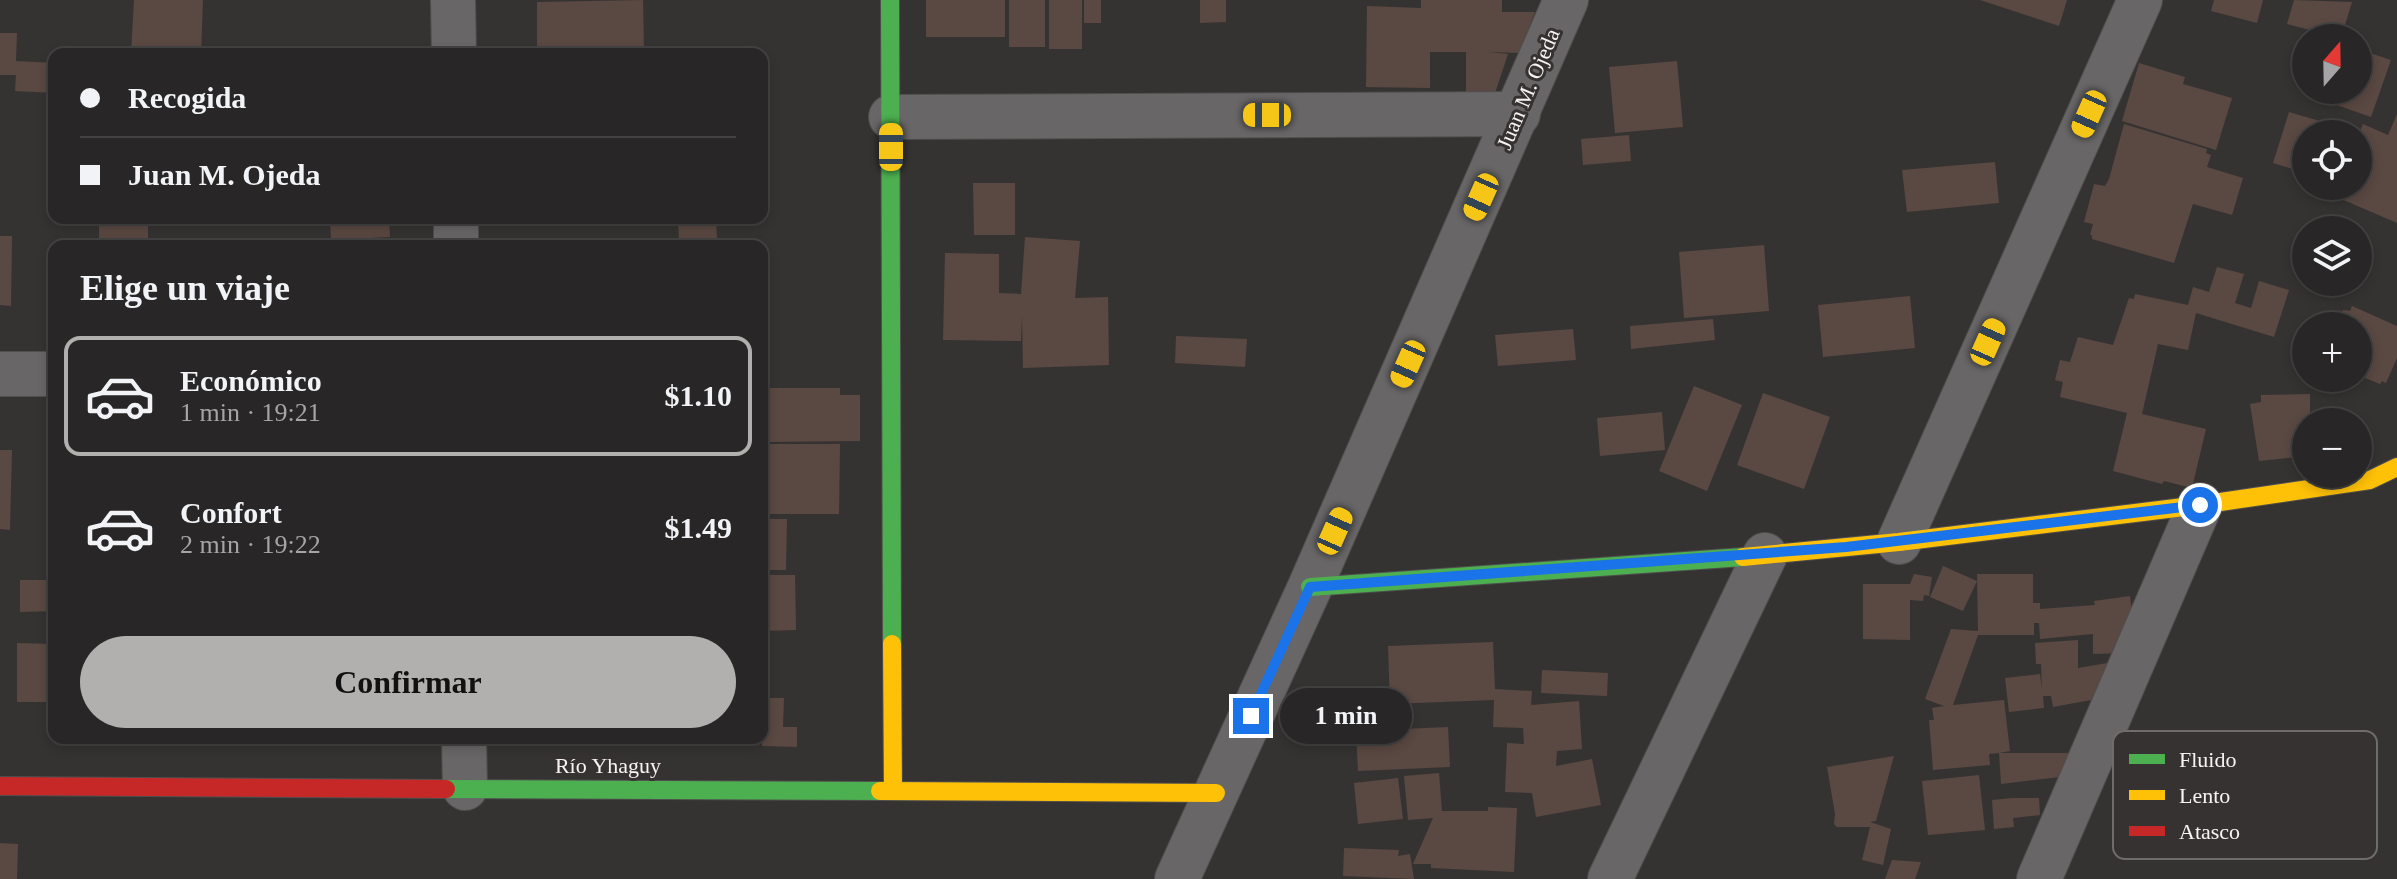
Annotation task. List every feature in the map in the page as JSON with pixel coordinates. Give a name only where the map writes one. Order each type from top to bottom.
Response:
[{"type":"street","points":[[453,0],[454,48]]},
{"type":"street","points":[[890,0],[893,790]]},
{"type":"street","name":"Juan M. Ojeda","points":[[1177,879],[1310,587],[1566,0]]},
{"type":"street","points":[[1899,542],[2140,0]]},
{"type":"street","points":[[891,117],[1518,114]]},
{"type":"street","points":[[0,374],[48,374]]},
{"type":"street","points":[[1310,587],[1765,555],[1899,542],[2200,505],[2370,480],[2397,467]]},
{"type":"street","points":[[2039,879],[2200,505]]},
{"type":"street","points":[[1610,879],[1765,555]]},
{"type":"street","points":[[464,744],[465,788]]},
{"type":"street","name":"Río Yhaguy","points":[[0,786],[1216,793]]},
{"type":"building","points":[[134,0],[203,0],[201,48],[131,48]]},
{"type":"building","points":[[643,0],[644,48],[537,48],[537,2]]},
{"type":"building","points":[[926,0],[1005,0],[1005,37],[926,37]]},
{"type":"building","points":[[1009,0],[1045,0],[1045,47],[1009,47]]},
{"type":"building","points":[[1049,0],[1082,0],[1082,49],[1049,49]]},
{"type":"building","points":[[1084,0],[1101,0],[1101,23],[1084,23]]},
{"type":"building","points":[[1200,0],[1226,0],[1226,22],[1200,23]]},
{"type":"building","points":[[1421,0],[1502,0],[1502,12],[1535,12],[1519,53],[1489,52],[1508,54],[1495,93],[1466,93],[1466,52],[1430,52],[1430,88],[1366,87],[1367,6],[1421,8]]},
{"type":"building","points":[[1980,0],[2067,0],[2059,26]]},
{"type":"building","points":[[2214,0],[2263,0],[2257,23],[2211,11]]},
{"type":"building","points":[[2294,0],[2352,2],[2345,24],[2287,24]]},
{"type":"building","points":[[0,33],[17,33],[16,61],[48,63],[48,93],[15,91],[16,75],[0,75]]},
{"type":"building","points":[[2372,54],[2391,60],[2371,117],[2334,104],[2372,104]]},
{"type":"building","points":[[1677,61],[1683,127],[1615,133],[1609,67]]},
{"type":"building","points":[[2139,63],[2185,77],[2183,84],[2232,98],[2216,150],[2122,121]]},
{"type":"building","points":[[2289,112],[2316,120],[2292,120],[2292,169],[2273,163]]},
{"type":"building","points":[[2397,114],[2397,223],[2344,200],[2372,200],[2372,128],[2388,135]]},
{"type":"building","points":[[2124,124],[2207,149],[2206,153],[2211,155],[2207,167],[2243,178],[2232,215],[2193,204],[2174,263],[2092,239],[2093,224],[2084,222],[2094,184],[2105,186],[2109,179]]},
{"type":"building","points":[[1629,135],[1631,161],[1583,165],[1581,139]]},
{"type":"building","points":[[1995,162],[1999,203],[1907,212],[1902,170]]},
{"type":"building","points":[[973,183],[1015,183],[1015,235],[974,235]]},
{"type":"building","points":[[99,224],[148,224],[148,240],[99,240]]},
{"type":"building","points":[[330,224],[389,224],[390,237],[331,240]]},
{"type":"building","points":[[678,224],[716,224],[717,239],[679,240]]},
{"type":"building","points":[[0,236],[12,236],[11,306],[0,305]]},
{"type":"building","points":[[1025,237],[1080,241],[1075,298],[1108,297],[1109,365],[1023,368],[1022,316],[1021,341],[943,340],[945,253],[999,254],[999,293],[1021,294]]},
{"type":"building","points":[[1764,245],[1769,311],[1684,318],[1679,252]]},
{"type":"building","points":[[2217,267],[2244,274],[2235,303],[2251,308],[2259,281],[2289,290],[2274,337],[2196,313],[2188,350],[2158,344],[2142,414],[2206,429],[2192,488],[2164,481],[2162,484],[2113,471],[2127,413],[2060,397],[2063,382],[2055,380],[2060,360],[2070,362],[2078,337],[2113,345],[2129,298],[2134,299],[2135,294],[2188,305],[2193,287],[2209,292]]},
{"type":"building","points":[[1910,296],[1915,348],[1823,357],[1818,305]]},
{"type":"building","points":[[2352,306],[2366,312],[2342,312],[2350,311]]},
{"type":"building","points":[[2372,315],[2397,326],[2397,358],[2386,383],[2382,381],[2380,384],[2372,381]]},
{"type":"building","points":[[1713,319],[1715,340],[1631,349],[1630,326]]},
{"type":"building","points":[[1573,329],[1576,360],[1498,366],[1495,335]]},
{"type":"building","points":[[1176,336],[1247,339],[1245,367],[1175,363]]},
{"type":"building","points":[[1694,386],[1742,405],[1707,491],[1659,471]]},
{"type":"building","points":[[768,388],[840,388],[840,395],[860,395],[860,441],[768,442]]},
{"type":"building","points":[[1763,393],[1830,417],[1804,489],[1737,465]]},
{"type":"building","points":[[2310,394],[2310,408],[2292,408],[2292,457],[2259,461],[2250,404],[2261,402],[2261,395]]},
{"type":"building","points":[[1662,412],[1665,450],[1600,456],[1597,418]]},
{"type":"building","points":[[768,444],[840,444],[839,514],[768,514]]},
{"type":"building","points":[[0,450],[12,450],[10,530],[0,529]]},
{"type":"building","points":[[768,519],[787,519],[786,570],[768,570]]},
{"type":"building","points":[[1943,566],[1977,581],[1963,611],[1930,597]]},
{"type":"building","points":[[1914,574],[1932,577],[1929,596],[1924,595],[1923,601],[1910,600],[1910,640],[1863,639],[1863,584],[1910,584]]},
{"type":"building","points":[[1977,574],[2033,574],[2033,603],[2040,603],[2040,609],[2095,605],[2094,601],[2130,596],[2134,628],[2121,630],[2122,653],[2093,654],[2093,634],[2040,639],[2039,623],[2034,623],[2034,635],[1978,635],[1953,705],[2004,700],[2010,751],[1989,754],[1990,765],[1933,770],[1929,720],[1934,720],[1932,708],[1944,706],[1925,699],[1951,629],[1978,631]]},
{"type":"building","points":[[768,575],[795,575],[796,630],[768,631]]},
{"type":"building","points":[[20,580],[48,580],[48,611],[20,612]]},
{"type":"building","points":[[2078,640],[2078,668],[2107,663],[2113,696],[2053,707],[2051,696],[2043,696],[2044,708],[2009,712],[2005,678],[2040,674],[2042,689],[2041,664],[2036,664],[2035,643]]},
{"type":"building","points":[[1493,642],[1495,689],[1532,691],[1531,705],[1579,701],[1582,749],[1557,751],[1556,766],[1592,759],[1601,805],[1536,817],[1532,793],[1505,792],[1507,743],[1524,744],[1523,728],[1493,727],[1494,700],[1390,704],[1388,646]]},
{"type":"building","points":[[17,643],[48,644],[48,702],[17,702]]},
{"type":"building","points":[[1542,670],[1608,673],[1607,696],[1541,693]]},
{"type":"building","points":[[768,698],[784,698],[783,727],[797,727],[797,747],[762,746],[768,744]]},
{"type":"building","points":[[1448,727],[1450,767],[1358,771],[1356,731]]},
{"type":"building","points":[[1999,753],[2076,753],[2069,776],[2001,784]]},
{"type":"building","points":[[1894,756],[1876,821],[1870,822],[1891,829],[1883,865],[1862,860],[1870,827],[1837,827],[1834,824],[1827,767]]},
{"type":"building","points":[[1439,773],[1442,811],[1517,808],[1514,872],[1431,868],[1431,864],[1413,864],[1433,818],[1408,820],[1404,776]]},
{"type":"building","points":[[1979,775],[1985,830],[1928,835],[1922,781]]},
{"type":"building","points":[[1398,778],[1403,819],[1358,824],[1354,783]]},
{"type":"building","points":[[2039,798],[2040,815],[2013,818],[2014,827],[1994,829],[1992,800]]},
{"type":"building","points":[[0,843],[18,844],[17,879],[0,879]]},
{"type":"building","points":[[1344,848],[1399,850],[1398,856],[1410,854],[1414,879],[1343,876]]},
{"type":"building","points":[[1892,860],[1921,862],[1915,879],[1885,879]]},
{"type":"traffic: fast","points":[[890,0],[892,644]]},
{"type":"traffic: fast","points":[[1310,587],[1743,557]]},
{"type":"traffic: fast","points":[[446,789],[880,791]]},
{"type":"traffic: slow","points":[[1743,557],[1899,542],[2200,505],[2370,480],[2397,467]]},
{"type":"traffic: slow","points":[[892,644],[893,790]]},
{"type":"traffic: slow","points":[[880,791],[1216,793]]},
{"type":"traffic: jam","points":[[0,786],[446,789]]},
{"type":"route","points":[[1251,716],[1310,587],[1765,555],[2200,505]]}]
